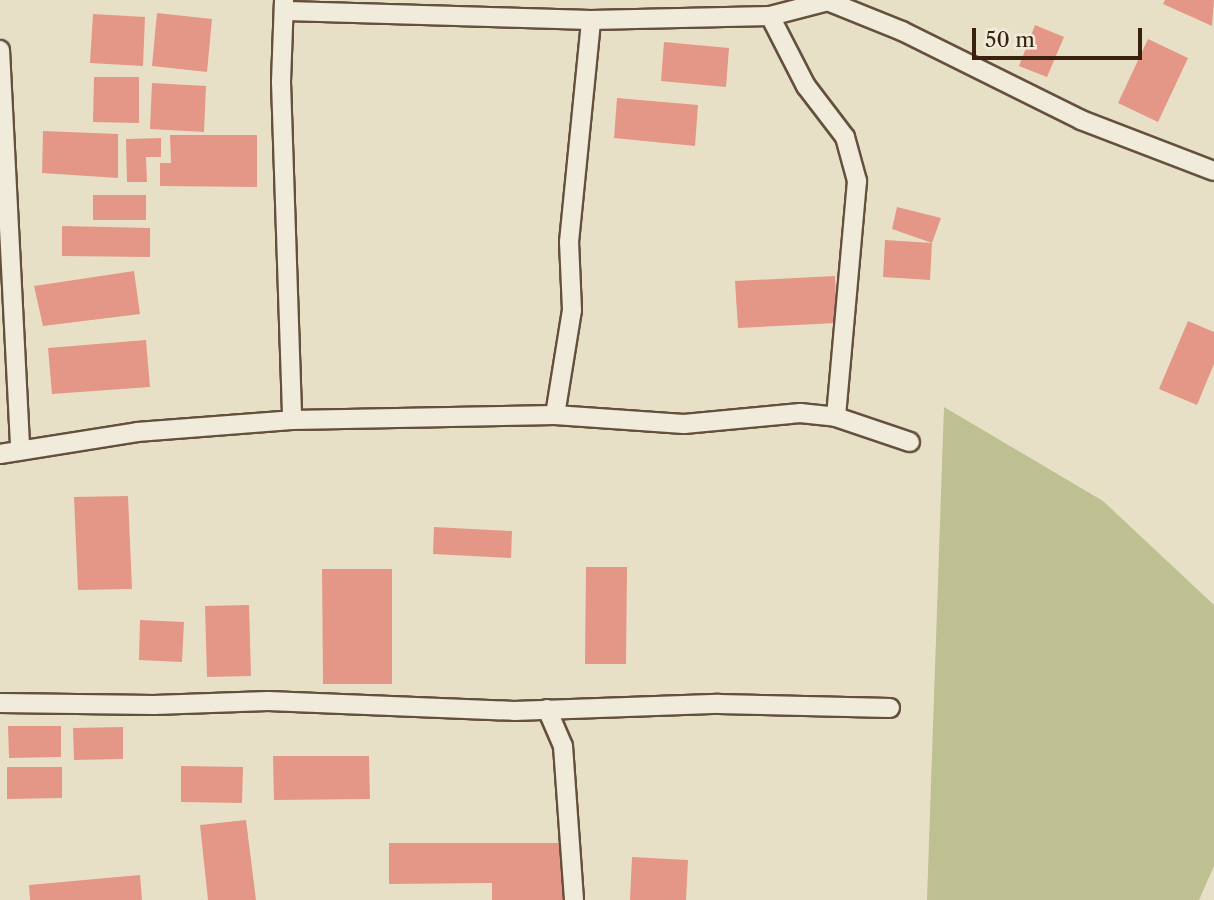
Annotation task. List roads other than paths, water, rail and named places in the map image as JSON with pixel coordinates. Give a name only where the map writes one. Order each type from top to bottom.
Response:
[{"type":"street","points":[[292,420],[281,82],[286,5],[591,20],[770,16],[826,1],[902,31],[1081,120],[1214,171]]},
{"type":"street","points":[[770,16],[806,86],[845,137],[857,181],[836,416]]},
{"type":"street","points":[[555,415],[572,310],[569,242],[591,20]]},
{"type":"street","points":[[0,50],[20,450]]},
{"type":"street","points":[[0,454],[137,432],[292,420],[555,415],[656,424],[747,415],[836,416],[910,442]]},
{"type":"street","points":[[0,703],[154,705],[268,701],[547,709],[719,704],[890,708]]},
{"type":"street","points":[[547,709],[563,746],[574,900]]}]
